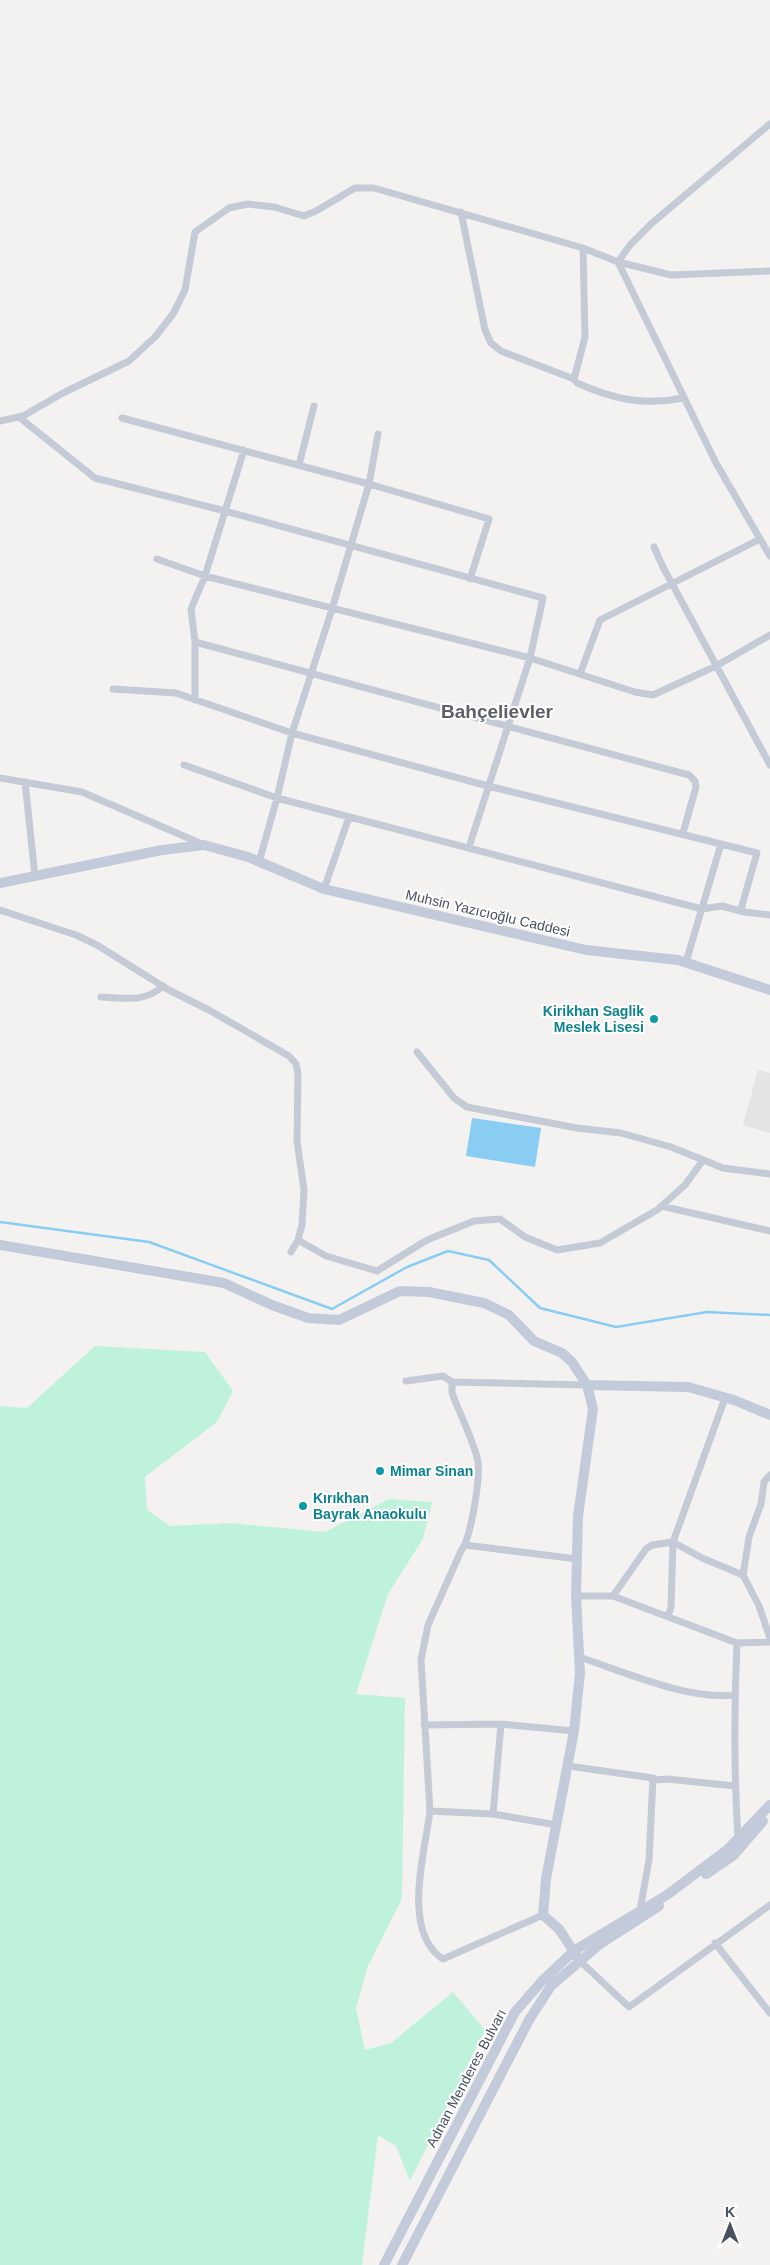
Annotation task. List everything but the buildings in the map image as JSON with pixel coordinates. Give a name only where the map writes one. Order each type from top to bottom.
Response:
[{"type":"street","points":[[618,262],[630,245],[652,223],[770,124]]},
{"type":"street","points":[[0,421],[19,417],[128,361],[155,337],[173,314],[185,290],[196,232],[229,208],[248,204],[274,207],[304,216],[316,212],[355,188],[374,188],[583,248],[618,262],[671,275],[770,272]]},
{"type":"street","points":[[462,212],[485,330],[491,343],[502,352],[574,379],[577,383],[608,396],[661,402],[683,398]]},
{"type":"street","points":[[574,379],[585,337],[583,248]]},
{"type":"street","points":[[618,262],[716,463],[770,556]]},
{"type":"street","points":[[300,465],[314,406]]},
{"type":"street","points":[[19,417],[95,478],[225,511],[543,598],[530,658],[469,847]]},
{"type":"street","points":[[122,418],[300,465],[489,519],[470,579]]},
{"type":"street","points":[[259,862],[277,798],[292,733],[312,674],[369,484],[378,434]]},
{"type":"street","points":[[195,700],[195,642],[191,609],[206,576],[244,450]]},
{"type":"street","points":[[580,674],[600,620],[760,539]]},
{"type":"street","points":[[654,547],[671,584],[770,765]]},
{"type":"street","points":[[158,559],[206,576],[530,658],[635,692],[653,695],[716,666],[769,638]]},
{"type":"street","points":[[195,642],[689,775],[695,781],[696,787],[683,833]]},
{"type":"street","points":[[112,689],[176,693],[292,733],[488,786],[683,833],[757,853],[741,908],[744,912]]},
{"type":"street","points":[[184,765],[277,798],[702,909],[722,906],[744,912],[770,915]]},
{"type":"street","points":[[0,778],[82,792],[204,845]]},
{"type":"street","points":[[25,782],[35,876]]},
{"type":"street","points":[[324,889],[349,817]]},
{"type":"street","points":[[686,962],[721,844]]},
{"type":"street","points":[[0,883],[162,850],[204,845]]},
{"type":"street","name":"Muhsin Yazıcıoğlu Caddesi","points":[[204,845],[259,862],[324,889],[586,950],[686,962],[770,990]]},
{"type":"street","points":[[0,910],[76,935],[118,957],[127,965],[163,986],[289,1056],[296,1064],[298,1074],[297,1141],[304,1190],[302,1225],[298,1240],[291,1252]]},
{"type":"street","points":[[101,997],[143,998],[152,995],[163,986]]},
{"type":"street","points":[[417,1052],[454,1098],[467,1107],[577,1128],[621,1133],[670,1147],[723,1168],[770,1174]]},
{"type":"street","points":[[298,1240],[326,1256],[377,1272],[427,1240],[474,1221],[500,1220],[524,1237],[557,1250],[600,1243],[661,1206],[685,1185],[703,1160]]},
{"type":"street","points":[[661,1206],[770,1231]]},
{"type":"street","points":[[0,1245],[224,1283],[272,1305],[308,1318],[339,1320],[400,1291],[429,1292],[484,1302],[509,1315],[534,1341],[562,1353],[572,1362],[587,1385],[593,1408],[578,1516],[576,1596],[580,1673],[574,1732],[546,1879],[543,1916]]},
{"type":"street","points":[[406,1381],[443,1376],[452,1382],[688,1387],[725,1398],[770,1415]]},
{"type":"street","points":[[452,1382],[452,1393],[478,1460],[474,1510],[465,1545],[428,1625],[421,1660],[430,1811],[418,1892],[418,1915],[425,1938],[437,1956],[443,1959],[543,1916]]},
{"type":"street","points":[[668,1616],[671,1607],[674,1542],[725,1398]]},
{"type":"street","points":[[770,1475],[764,1482],[761,1504],[749,1537],[743,1575],[759,1606],[770,1638]]},
{"type":"street","points":[[761,1504],[770,1499]]},
{"type":"street","points":[[613,1596],[646,1549],[652,1545],[674,1542],[702,1558],[743,1575]]},
{"type":"street","points":[[465,1545],[577,1559]]},
{"type":"street","points":[[576,1596],[613,1596],[737,1643],[770,1642]]},
{"type":"street","points":[[737,1643],[734,1695],[735,1786],[738,1838]]},
{"type":"street","points":[[579,1657],[682,1690],[716,1697],[734,1695]]},
{"type":"street","points":[[424,1725],[501,1724],[574,1732]]},
{"type":"street","points":[[493,1814],[501,1724]]},
{"type":"street","points":[[568,1766],[653,1778],[654,1780],[667,1779],[735,1786]]},
{"type":"street","points":[[640,1910],[649,1860],[653,1778]]},
{"type":"street","name":"Adnan Menderes Bulvarı","points":[[384,2265],[515,2012],[575,1950],[667,1895],[728,1849],[770,1804]]},
{"type":"street","points":[[430,1811],[493,1814],[557,1825]]},
{"type":"street","name":"Adnan Menderes Bulvarı","points":[[402,2265],[529,2020],[551,1986],[600,1944],[734,1855],[770,1813]]},
{"type":"street","points":[[543,1916],[559,1929],[575,1950],[580,1961],[629,2007],[715,1943],[770,1906]]},
{"type":"street","points":[[715,1943],[770,2013]]},
{"type":"shaded area","points":[[758,1070],[770,1073],[770,1133],[743,1125]]},
{"type":"green space","points":[[95,1346],[205,1352],[233,1391],[217,1422],[145,1477],[147,1510],[170,1526],[230,1523],[325,1532],[389,1499],[432,1502],[423,1539],[388,1594],[356,1694],[405,1698],[402,1899],[368,1966],[356,2008],[365,2050],[391,2043],[453,1992],[485,2030],[410,2181],[396,2146],[378,2135],[362,2265],[0,2265],[0,1406],[27,1408]]},
{"type":"water","points":[[472,1118],[541,1128],[535,1167],[466,1156]]},
{"type":"waterway","points":[[0,1222],[149,1242],[332,1309],[407,1267],[448,1251],[489,1260],[540,1308],[616,1327],[707,1312],[770,1315]]},
{"type":"place","name":"Kirikhan Saglik Meslek Lisesi","points":[[654,1019]]},
{"type":"place","name":"Mimar Sinan","points":[[380,1471]]},
{"type":"place","name":"Kırıkhan Bayrak Anaokulu","points":[[303,1506]]},
{"type":"district","name":"Bahçelievler","points":[[497,711]]}]
